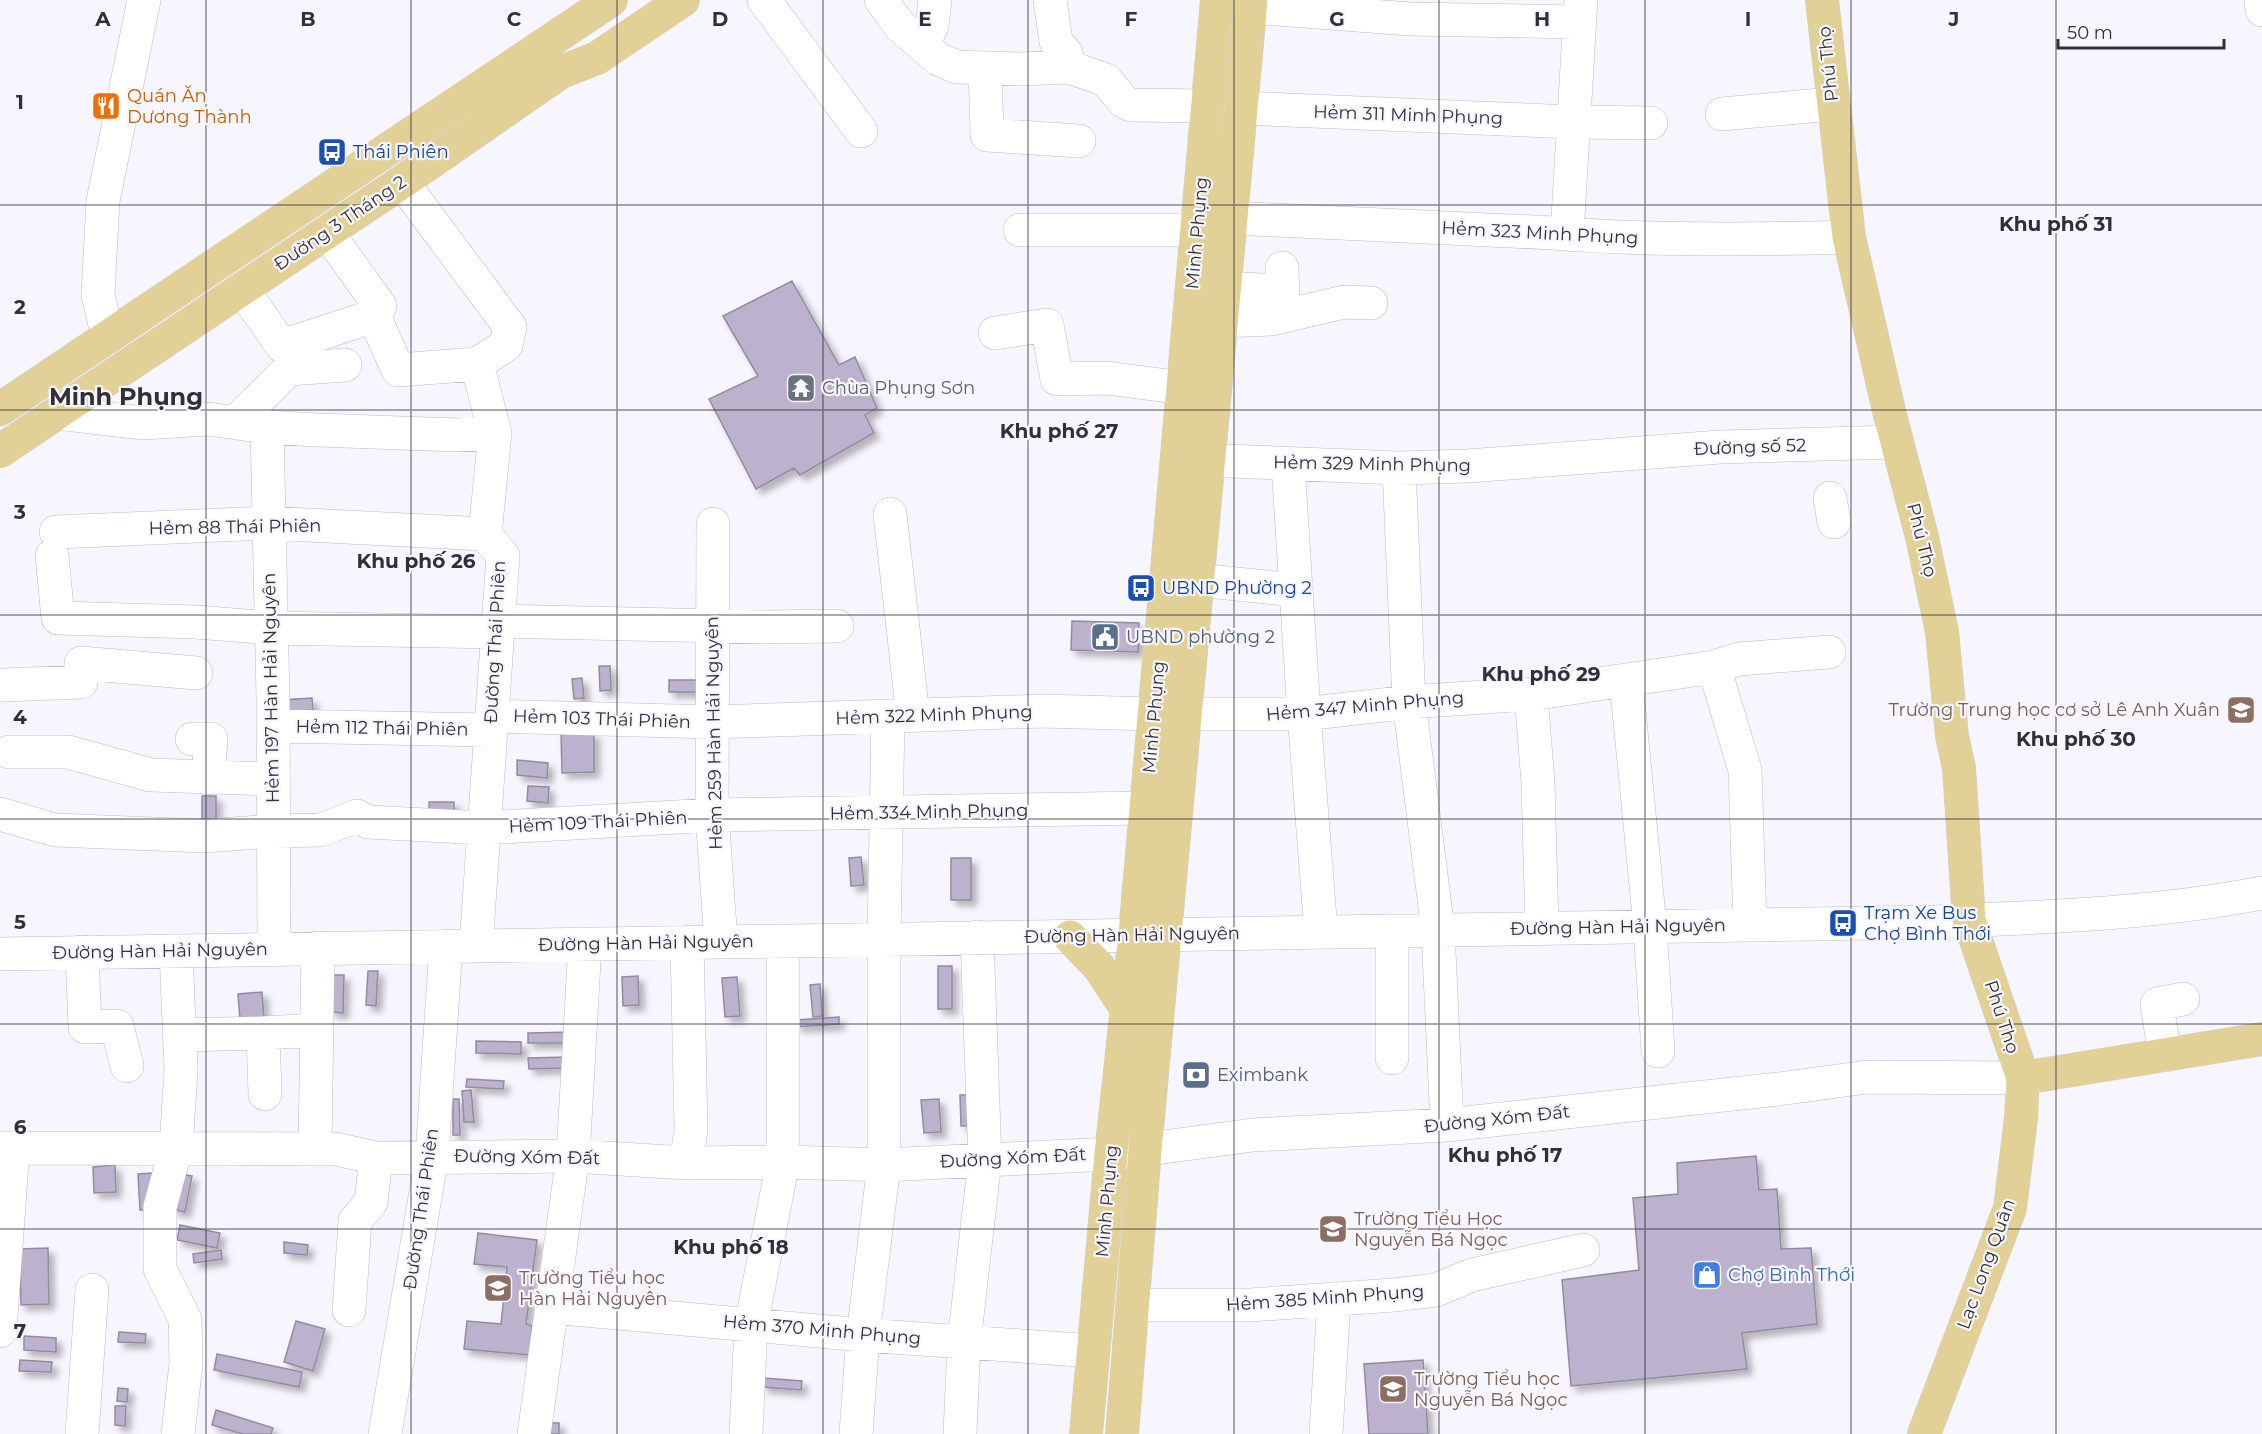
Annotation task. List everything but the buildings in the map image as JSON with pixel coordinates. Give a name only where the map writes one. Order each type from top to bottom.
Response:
[{"type":"main road","name":"Đường 3 Tháng 2","points":[[9,397],[108,337],[611,0]]},
{"type":"main road","points":[[561,72],[587,46],[653,0]]},
{"type":"main road","name":"Đường 3 Tháng 2","points":[[0,451],[402,182],[561,72],[597,58],[683,0]]},
{"type":"main road","name":"Minh Phụng","points":[[1122,1434],[1145,1150],[1150,934],[1146,808],[1170,714],[1198,580],[1193,459],[1183,388],[1217,0]]},
{"type":"main road","name":"Phú Thọ","points":[[1822,0],[1832,104],[1849,237],[1897,442],[1922,537],[1942,632],[1952,736],[1959,768],[1970,920],[2023,1078]]},
{"type":"main road","name":"Minh Phụng","points":[[1086,1434],[1111,1154],[1128,1011],[1150,934],[1193,459],[1222,321],[1251,4]]},
{"type":"main road","points":[[1070,937],[1099,967],[1128,1011]]},
{"type":"main road","points":[[2023,1078],[2262,1039]]},
{"type":"main road","name":"Lạc Long Quân","points":[[1924,1434],[2010,1208],[2021,1118],[2023,1078]]},
{"type":"street","points":[[108,337],[98,295],[104,201],[144,0]]},
{"type":"street","points":[[764,0],[861,131]]},
{"type":"street","points":[[881,0],[900,26],[938,59],[957,67],[1069,67],[1106,80],[1123,101],[1131,105],[1208,106]]},
{"type":"street","points":[[922,45],[932,26],[935,0]]},
{"type":"street","points":[[1050,0],[1056,42],[1066,53],[1069,67]]},
{"type":"street","points":[[2260,0],[2262,10]]},
{"type":"street","points":[[1251,4],[1410,19],[1581,11],[1567,234]]},
{"type":"street","points":[[985,68],[987,135],[1079,141]]},
{"type":"street","points":[[1722,114],[1832,104]]},
{"type":"street","name":"Hẻm 311 Minh Phụng","points":[[1242,108],[1574,122],[1651,123]]},
{"type":"street","points":[[374,316],[398,370],[477,364],[506,345],[510,327],[402,182]]},
{"type":"street","name":"Hẻm 323 Minh Phụng","points":[[1232,218],[1605,237],[1751,240],[1849,237]]},
{"type":"street","points":[[1020,230],[1197,230]]},
{"type":"street","points":[[242,289],[282,346],[374,316],[380,306],[327,232]]},
{"type":"street","points":[[1225,288],[1282,291],[1282,268]]},
{"type":"street","points":[[1222,321],[1272,319],[1344,302],[1371,303]]},
{"type":"street","points":[[995,333],[1047,325],[1057,379],[1107,378],[1183,388]]},
{"type":"street","name":"Đường Thái Phiên","points":[[385,1434],[432,1156],[461,946],[484,828],[503,556],[485,534],[495,433],[477,364]]},
{"type":"street","points":[[252,424],[289,369],[345,365]]},
{"type":"street","points":[[57,413],[143,423],[208,419],[252,424],[457,435],[495,433]]},
{"type":"street","name":"Hẻm 197 Hàn Hải Nguyên","points":[[252,424],[268,523],[273,726],[274,949]]},
{"type":"street","name":"Đường số 52","points":[[1603,456],[1720,447],[1897,442]]},
{"type":"street","name":"Hẻm 329 Minh Phụng","points":[[1193,459],[1399,468],[1468,466],[1603,456]]},
{"type":"street","points":[[1288,464],[1321,932]]},
{"type":"street","points":[[1399,468],[1409,702],[1438,930],[1447,1125]]},
{"type":"street","points":[[856,1434],[863,1335],[884,1165],[886,812],[901,716],[890,514]]},
{"type":"street","name":"Hẻm 88 Thái Phiên","points":[[271,628],[196,622],[58,618],[54,544],[268,523],[485,534]]},
{"type":"street","name":"Hẻm 259 Hàn Hải Nguyên","points":[[713,524],[712,815],[721,942]]},
{"type":"street","points":[[1198,580],[1296,590]]},
{"type":"street","points":[[271,628],[837,626]]},
{"type":"street","name":"Hẻm 347 Minh Phụng","points":[[1170,714],[1304,714],[1409,702],[1531,694],[1714,667],[1738,659],[1829,652]]},
{"type":"street","points":[[3,685],[81,682],[81,663],[196,673]]},
{"type":"street","points":[[1714,667],[1745,770],[1750,925]]},
{"type":"street","points":[[1626,680],[1650,926],[1658,1051]]},
{"type":"street","points":[[1531,694],[1538,783],[1542,928]]},
{"type":"street","name":"Hẻm 322 Minh Phụng","points":[[713,722],[1043,711],[1170,714]]},
{"type":"street","name":"Hẻm 103 Thái Phiên","points":[[491,723],[713,722]]},
{"type":"street","name":"Hẻm 112 Thái Phiên","points":[[273,726],[491,723]]},
{"type":"street","points":[[192,739],[211,739],[207,778]]},
{"type":"street","points":[[9,752],[68,752],[152,775],[273,778]]},
{"type":"street","name":"Hẻm 334 Minh Phụng","points":[[712,815],[1146,808]]},
{"type":"street","name":"Hẻm 109 Thái Phiên","points":[[0,814],[55,830],[204,837],[273,831],[321,830],[357,816],[368,822],[484,828],[712,815]]},
{"type":"street","name":"Đường Hàn Hải Nguyên","points":[[0,954],[1970,920],[2142,912],[2262,893]]},
{"type":"street","points":[[1392,931],[1392,1058]]},
{"type":"street","points":[[960,1434],[964,1342],[985,1160],[977,937]]},
{"type":"street","points":[[746,1434],[752,1325],[783,1162],[783,941]]},
{"type":"street","points":[[686,1163],[691,1130],[687,942]]},
{"type":"street","points":[[534,1434],[573,1156],[585,944]]},
{"type":"street","points":[[315,1149],[318,948]]},
{"type":"street","points":[[176,951],[181,1069],[176,1148],[160,1207],[160,1269],[185,1319],[186,1364],[178,1434]]},
{"type":"street","points":[[82,952],[85,1027],[117,1026],[127,1066]]},
{"type":"street","points":[[2165,1054],[2157,1004],[2183,999]]},
{"type":"street","points":[[180,1035],[317,1030]]},
{"type":"street","points":[[263,1033],[265,1094]]},
{"type":"street","name":"Đường Xóm Đất","points":[[7,1148],[336,1149],[376,1158],[573,1156],[686,1163],[783,1162],[884,1165],[1111,1154],[1253,1135],[1447,1125],[1779,1089],[1866,1077],[2023,1078]]},
{"type":"street","points":[[0,1331],[7,1148]]},
{"type":"street","points":[[349,1310],[354,1221],[371,1202],[376,1158]]},
{"type":"street","name":"Hẻm 385 Minh Phụng","points":[[1132,1305],[1250,1305],[1436,1290],[1472,1275],[1583,1250]]},
{"type":"street","points":[[82,1434],[92,1290]]},
{"type":"street","points":[[1326,1434],[1334,1299]]},
{"type":"street","name":"Hẻm 370 Minh Phụng","points":[[551,1307],[863,1335],[1094,1351]]},
{"type":"place","name":"Quán Ăn Dương Thành","points":[[106,106]]},
{"type":"place","name":"Thái Phiên","points":[[332,152]]},
{"type":"place","name":"Chùa Phụng Sơn","points":[[801,388]]},
{"type":"place","name":"UBND Phường 2","points":[[1141,588]]},
{"type":"place","name":"UBND phường 2","points":[[1105,637]]},
{"type":"place","name":"Trường Trung học cơ sở Lê Anh Xuân","points":[[2241,710]]},
{"type":"place","name":"Trạm Xe Bus Chợ Bình Thới","points":[[1843,923]]},
{"type":"place","name":"Eximbank","points":[[1196,1075]]},
{"type":"place","name":"Trường Tiểu Học Nguyễn Bá Ngọc","points":[[1333,1229]]},
{"type":"place","name":"Chợ Bình Thới","points":[[1707,1275]]},
{"type":"place","name":"Trường Tiểu học Hàn Hải Nguyên","points":[[498,1288]]},
{"type":"place","name":"Trường Tiểu học Nguyễn Bá Ngọc","points":[[1393,1389]]},
{"type":"district","name":"Khu phố 31","points":[[2056,224]]},
{"type":"district","name":"Minh Phụng","points":[[126,396]]},
{"type":"district","name":"Khu phố 27","points":[[1059,431]]},
{"type":"district","name":"Khu phố 26","points":[[416,561]]},
{"type":"district","name":"Khu phố 29","points":[[1541,674]]},
{"type":"district","name":"Khu phố 30","points":[[2076,739]]},
{"type":"district","name":"Khu phố 17","points":[[1505,1155]]},
{"type":"district","name":"Khu phố 18","points":[[731,1247]]}]
